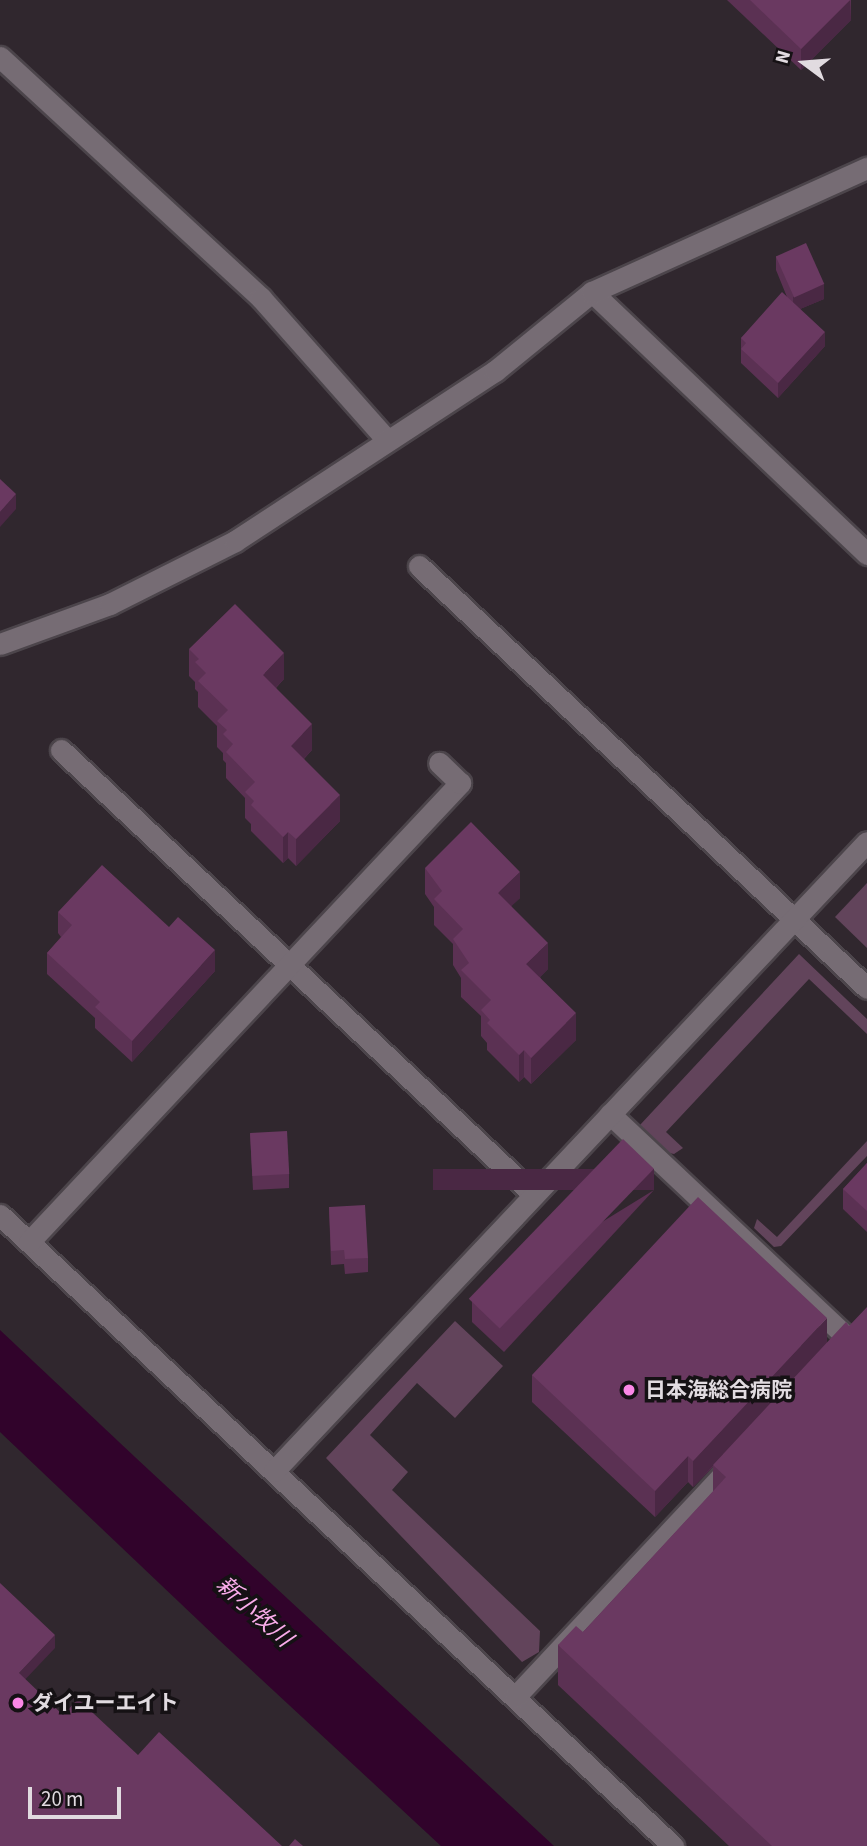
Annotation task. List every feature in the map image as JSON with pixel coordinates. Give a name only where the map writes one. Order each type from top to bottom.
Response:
[{"type":"street","points":[[0,57],[261,298],[387,440]]},
{"type":"street","points":[[0,644],[110,604],[235,541],[495,371],[592,292],[867,168]]},
{"type":"street","points":[[592,292],[867,554]]},
{"type":"street","points":[[419,566],[867,988]]},
{"type":"street","points":[[61,750],[534,1195]]},
{"type":"street","points":[[29,1242],[460,783],[439,763]]},
{"type":"street","points":[[274,1471],[867,842]]},
{"type":"street","points":[[610,1114],[849,1340]]},
{"type":"street","points":[[0,1215],[673,1846]]},
{"type":"street","points":[[831,1359],[867,1321]]},
{"type":"street","points":[[515,1698],[747,1449]]},
{"type":"shaded area","points":[[867,883],[867,948],[835,917]]},
{"type":"shaded area","points":[[799,954],[867,1019],[867,1034],[809,979],[666,1132],[683,1148],[674,1154],[669,1153],[640,1125]]},
{"type":"shaded area","points":[[867,1141],[867,1156],[781,1246],[774,1247],[754,1228],[757,1219],[777,1237]]},
{"type":"shaded area","points":[[455,1321],[503,1366],[455,1418],[417,1383],[370,1435],[408,1472],[392,1490],[540,1631],[539,1652],[522,1662],[326,1458]]},
{"type":"water","name":"新小牧川","points":[[0,1330],[554,1846],[441,1846],[219,1640],[0,1432]]},
{"type":"building","points":[[750,0],[850,0],[801,49]]},
{"type":"building","points":[[806,243],[824,284],[794,298],[776,256]]},
{"type":"building","points":[[782,292],[825,332],[778,383],[741,349],[746,343],[741,338]]},
{"type":"building","points":[[0,479],[16,494],[0,512]]},
{"type":"building","points":[[235,604],[284,653],[263,675],[312,724],[291,746],[340,795],[296,839],[288,832],[283,837],[251,805],[254,801],[245,792],[255,782],[226,752],[233,744],[223,734],[227,730],[217,721],[228,710],[198,681],[206,673],[195,662],[199,659],[189,649]]},
{"type":"building","points":[[471,822],[520,872],[498,893],[548,943],[526,964],[576,1013],[531,1058],[524,1050],[519,1055],[487,1023],[490,1020],[481,1010],[491,1000],[461,970],[469,963],[453,939],[463,929],[434,899],[442,891],[425,868]]},
{"type":"building","points":[[102,865],[169,927],[178,917],[215,950],[132,1041],[95,1007],[100,1002],[47,953],[72,925],[58,912]]},
{"type":"building","points":[[287,1131],[289,1174],[252,1176],[250,1133]]},
{"type":"building","points":[[623,1139],[654,1169],[500,1329],[469,1299]]},
{"type":"building","points":[[867,1163],[867,1211],[843,1189]]},
{"type":"building","points":[[698,1197],[827,1318],[693,1461],[688,1456],[655,1491],[532,1375]]},
{"type":"building","points":[[365,1205],[368,1258],[345,1259],[344,1250],[331,1251],[329,1207]]},
{"type":"building","points":[[867,1307],[867,1846],[772,1846],[558,1645],[576,1626],[583,1632],[726,1477],[713,1465],[846,1322],[849,1326]]},
{"type":"building","points":[[0,1583],[55,1635],[19,1673],[63,1715],[78,1699],[138,1755],[159,1732],[282,1846],[0,1846]]},
{"type":"building","points":[[295,1839],[303,1846],[289,1846]]},
{"type":"place","name":"日本海総合病院","points":[[629,1390]]},
{"type":"place","name":"ダイユーエイト","points":[[18,1703]]}]
